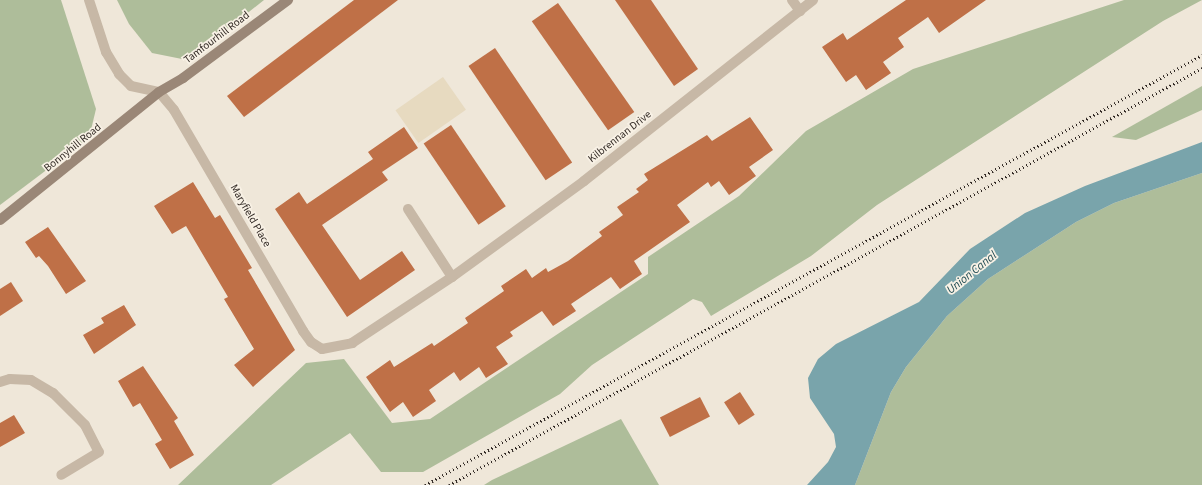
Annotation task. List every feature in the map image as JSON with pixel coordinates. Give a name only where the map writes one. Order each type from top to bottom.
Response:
[{"type":"main road","name":"Tamfourhill Road","points":[[160,92],[183,78],[288,0]]},
{"type":"main road","name":"Bonnyhill Road","points":[[0,220],[160,92]]},
{"type":"street","points":[[89,0],[106,52],[119,74],[131,86],[160,92]]},
{"type":"street","points":[[792,0],[800,11]]},
{"type":"street","name":"Kilbrennan Drive","points":[[322,349],[352,343],[452,277],[584,181],[813,0]]},
{"type":"street","name":"Maryfield Place","points":[[160,92],[174,110],[303,331],[311,342],[322,349]]},
{"type":"street","points":[[408,209],[452,277]]},
{"type":"street","points":[[0,382],[10,379],[31,380],[53,392],[85,425],[99,452],[61,475]]},
{"type":"green space","points":[[0,0],[61,0],[96,109],[89,138],[0,205]]},
{"type":"green space","points":[[117,0],[264,0],[220,35],[182,59],[152,53],[129,24]]},
{"type":"green space","points":[[1124,0],[1202,0],[1163,21],[877,205],[811,256],[711,316],[702,302],[693,299],[592,365],[560,394],[423,472],[381,472],[350,433],[271,485],[178,485],[306,363],[344,359],[392,423],[430,419],[648,274],[648,257],[739,196],[806,131],[913,69]]},
{"type":"green space","points":[[1202,86],[1202,110],[1136,140],[1112,137]]},
{"type":"green space","points":[[1202,173],[1202,485],[855,485],[891,392],[906,367],[947,316],[988,279],[1076,222],[1114,203]]},
{"type":"green space","points":[[621,419],[659,485],[484,485],[492,480]]},
{"type":"shaded area","points":[[443,77],[466,110],[418,143],[395,110]]},
{"type":"water","name":"Union Canal","points":[[1202,142],[1202,173],[1114,203],[1076,222],[988,279],[947,316],[906,367],[891,392],[855,485],[807,485],[828,462],[836,447],[834,434],[810,398],[808,378],[818,359],[836,344],[919,302],[970,249],[1025,213],[1085,186]]},
{"type":"building","points":[[354,0],[398,0],[244,117],[227,96]]},
{"type":"building","points":[[615,0],[651,0],[698,69],[674,86]]},
{"type":"building","points":[[906,0],[986,0],[939,33],[928,17],[898,38],[904,47],[883,62],[891,73],[866,90],[856,75],[846,82],[822,47],[843,33],[847,40]]},
{"type":"building","points":[[558,3],[634,112],[608,130],[532,21]]},
{"type":"building","points":[[495,48],[572,162],[546,180],[468,66]]},
{"type":"building","points":[[750,117],[773,150],[749,167],[756,176],[729,195],[719,181],[711,187],[708,182],[677,205],[690,222],[634,261],[642,274],[620,289],[611,277],[571,304],[576,311],[553,326],[542,311],[510,332],[513,336],[496,347],[508,364],[486,378],[479,367],[460,381],[454,372],[429,390],[436,401],[413,417],[403,402],[390,412],[366,377],[390,360],[394,367],[432,343],[434,346],[468,323],[465,318],[504,291],[501,286],[526,269],[532,278],[546,268],[548,272],[568,261],[602,236],[599,232],[623,215],[617,207],[639,192],[636,189],[648,180],[644,174],[707,135],[712,141]]},
{"type":"building","points":[[451,125],[506,206],[478,225],[424,143]]},
{"type":"building","points":[[404,127],[418,148],[382,172],[388,180],[322,225],[360,280],[402,251],[415,270],[347,317],[275,209],[299,192],[307,204],[373,159],[368,152]]},
{"type":"building","points":[[193,182],[215,218],[220,215],[252,268],[248,270],[295,350],[253,387],[234,365],[254,349],[224,299],[228,297],[186,226],[172,234],[154,206]]},
{"type":"building","points":[[48,227],[86,281],[66,294],[48,266],[39,256],[36,258],[25,242]]},
{"type":"building","points":[[11,282],[23,301],[0,316],[0,289]]},
{"type":"building","points":[[124,305],[136,325],[94,354],[83,335],[104,323],[101,318]]},
{"type":"building","points":[[143,366],[178,418],[174,421],[194,455],[170,469],[155,444],[162,440],[149,418],[140,403],[133,407],[118,381]]},
{"type":"building","points":[[740,392],[755,415],[739,425],[724,402]]},
{"type":"building","points":[[700,397],[710,417],[670,437],[660,417]]},
{"type":"building","points":[[14,415],[25,433],[0,447],[0,423]]},
{"type":"railway","points":[[425,485],[1202,55]]},
{"type":"railway","points":[[449,485],[1202,68]]}]
